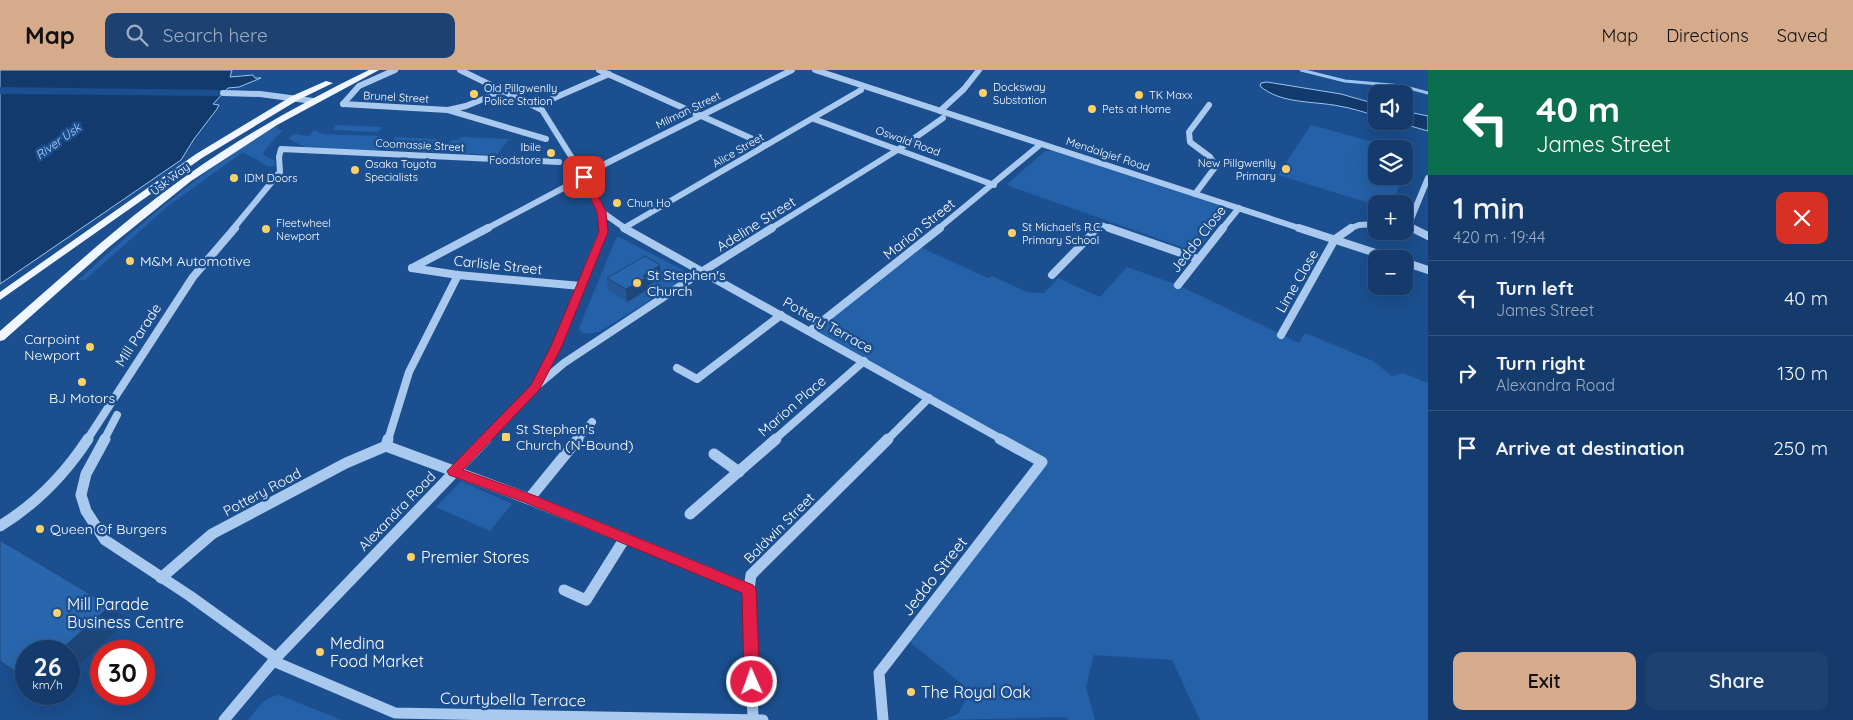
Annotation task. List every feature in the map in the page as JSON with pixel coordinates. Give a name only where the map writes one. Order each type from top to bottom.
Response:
[{"type":"main road","name":"Usk Way","points":[[0,297],[199,156],[295,98],[358,70]]},
{"type":"main road","name":"Usk Way","points":[[0,337],[171,192],[256,133],[312,101],[375,70]]},
{"type":"street","name":"Brunel Street","points":[[395,70],[359,86],[343,104],[448,110],[546,139]]},
{"type":"street","name":"Alexandra Road","points":[[224,720],[233,707],[275,660],[535,388],[556,346],[603,232],[602,212],[584,177],[542,110],[460,70]]},
{"type":"street","points":[[599,70],[612,74],[766,145]]},
{"type":"street","name":"Milman Street","points":[[593,170],[792,70]]},
{"type":"street","name":"Mendalgief Road","points":[[815,70],[941,115],[1041,144],[1368,250]]},
{"type":"street","name":"Adeline Street","points":[[535,388],[564,363],[703,271],[899,149],[941,115],[979,70]]},
{"type":"street","points":[[545,102],[612,74]]},
{"type":"street","name":"Alice Street","points":[[624,228],[861,90]]},
{"type":"street","name":"Brunel Street","points":[[448,110],[466,106],[503,91]]},
{"type":"street","points":[[223,93],[260,94],[312,101]]},
{"type":"street","points":[[1195,194],[1216,166],[1210,157],[1190,142],[1189,132],[1209,105]]},
{"type":"street","name":"Oswald Road","points":[[814,119],[994,184]]},
{"type":"street","name":"Marion Street","points":[[810,331],[994,184],[1041,144]]},
{"type":"street","name":"Coomassie Street","points":[[281,149],[559,162]]},
{"type":"street","name":"Mill Parade","points":[[0,526],[23,512],[78,454],[193,277],[276,180],[280,172],[278,157],[281,149]]},
{"type":"street","name":"Carlisle Street","points":[[582,286],[458,275],[412,268],[584,177]]},
{"type":"street","points":[[1413,214],[1428,178]]},
{"type":"street","name":"Jeddo Close","points":[[1178,285],[1239,208]]},
{"type":"street","name":"Pottery Terrace","points":[[602,212],[624,228],[781,314],[1042,462]]},
{"type":"street","points":[[1052,275],[1101,225],[1198,259]]},
{"type":"street","points":[[1335,239],[1352,226],[1368,225]]},
{"type":"street","points":[[1413,228],[1428,236]]},
{"type":"street","name":"Lime Close","points":[[1281,335],[1335,239]]},
{"type":"street","points":[[1413,265],[1428,270]]},
{"type":"street","points":[[458,275],[409,372],[386,446],[529,499],[748,589],[753,720]]},
{"type":"street","points":[[678,368],[697,378],[781,314]]},
{"type":"street","name":"Marion Place","points":[[690,514],[864,361]]},
{"type":"street","name":"Baldwin Street","points":[[748,589],[751,576],[929,398]]},
{"type":"street","points":[[117,415],[86,474],[81,495],[86,511],[104,540],[161,578],[275,660]]},
{"type":"street","points":[[529,499],[592,422]]},
{"type":"street","name":"Pottery Road","points":[[161,578],[212,534],[346,463],[386,446]]},
{"type":"street","points":[[714,454],[739,472]]},
{"type":"street","name":"Jeddo Street","points":[[883,720],[879,673],[1042,462]]},
{"type":"street","points":[[564,590],[586,600],[625,538]]},
{"type":"street","name":"Courtybella Terrace","points":[[275,660],[395,714],[763,720]]},
{"type":"shaded area","points":[[335,125],[382,127],[378,132],[334,130]]},
{"type":"shaded area","points":[[1311,125],[1368,140],[1368,185],[1399,185],[1396,195],[1368,195],[1368,203],[1278,175]]},
{"type":"shaded area","points":[[276,126],[279,126],[276,128],[283,131],[263,153],[274,160],[275,166],[269,167],[243,152],[168,206],[85,280],[78,280],[125,238],[198,179]]},
{"type":"shaded area","points":[[314,130],[323,134],[378,136],[382,143],[380,149],[376,151],[307,148],[289,139],[293,134],[309,136]]},
{"type":"shaded area","points":[[395,137],[437,139],[439,144],[446,145],[451,140],[459,140],[461,137],[509,139],[497,155],[387,150]]},
{"type":"shaded area","points":[[1045,151],[1053,151],[1221,206],[1227,212],[1198,250],[1190,250],[1007,184]]},
{"type":"shaded area","points":[[619,237],[687,272],[688,277],[599,332],[586,334],[581,332],[579,328],[616,238]]},
{"type":"shaded area","points":[[918,246],[988,278],[992,276],[1027,292],[1044,293],[1058,278],[1100,297],[1127,267],[1178,285],[1299,343],[1305,333],[1373,361],[1392,376],[1403,373],[1428,383],[1428,720],[1200,720],[1172,660],[1094,655],[1086,687],[1095,720],[1068,720],[1067,717],[943,720],[958,714],[971,691],[906,639],[1042,462],[810,331]]},
{"type":"shaded area","points":[[461,481],[512,504],[490,531],[436,507]]},
{"type":"shaded area","points":[[279,695],[341,720],[248,720],[265,701]]},
{"type":"water","name":"River Usk","points":[[0,70],[232,70],[230,77],[253,75],[255,78],[261,78],[239,87],[228,88],[213,104],[219,105],[181,160],[0,284]]},
{"type":"water","points":[[1267,82],[1341,94],[1368,102],[1368,113],[1329,104],[1287,99],[1268,92],[1260,86],[1261,83]]},
{"type":"water","points":[[1413,113],[1428,116],[1428,131],[1413,127]]},
{"type":"pier","points":[[0,87],[225,90],[220,96],[0,94]]},
{"type":"building","points":[[645,256],[660,265],[643,276],[646,278],[626,289],[607,278]]},
{"type":"building","name":"Mill Parade Business Centre","points":[[0,540],[110,606],[71,640],[15,640],[15,671],[0,661]]},
{"type":"waterway","points":[[1301,70],[1345,81],[1402,86],[1428,93]]},
{"type":"place","name":"Docksway Substation","points":[[983,93]]},
{"type":"place","name":"Old Pillgwenlly Police Station","points":[[474,94]]},
{"type":"place","name":"TK Maxx","points":[[1139,95]]},
{"type":"place","name":"Pets at Home","points":[[1092,109]]},
{"type":"place","name":"Ibile Foodstore","points":[[551,153]]},
{"type":"place","name":"New Pillgwenlly Primary","points":[[1286,169]]},
{"type":"place","name":"Osaka Toyota Specialists","points":[[355,170]]},
{"type":"place","name":"IDM Doors","points":[[234,178]]},
{"type":"place","name":"Chun Ho","points":[[617,203]]},
{"type":"place","name":"Fleetwheel Newport","points":[[266,229]]},
{"type":"place","name":"St Michael's R.C. Primary School","points":[[1012,233]]},
{"type":"place","name":"M&M Automotive","points":[[130,261]]},
{"type":"place","name":"St Stephen's Church","points":[[637,283]]},
{"type":"place","name":"Carpoint Newport","points":[[90,347]]},
{"type":"place","name":"BJ Motors","points":[[82,382]]},
{"type":"place","name":"St Stephen's Church (N-Bound)","points":[[506,437]]},
{"type":"place","name":"Queen Of Burgers","points":[[40,529]]},
{"type":"place","name":"Premier Stores","points":[[411,557]]},
{"type":"place","name":"Mill Parade Business Centre","points":[[57,613]]},
{"type":"place","name":"Medina Food Market","points":[[320,652]]},
{"type":"place","name":"The Royal Oak","points":[[911,692]]},
{"type":"route","points":[[584,177],[602,212],[603,232],[556,346],[535,388],[454,471],[529,499],[748,589],[752,682]]}]
